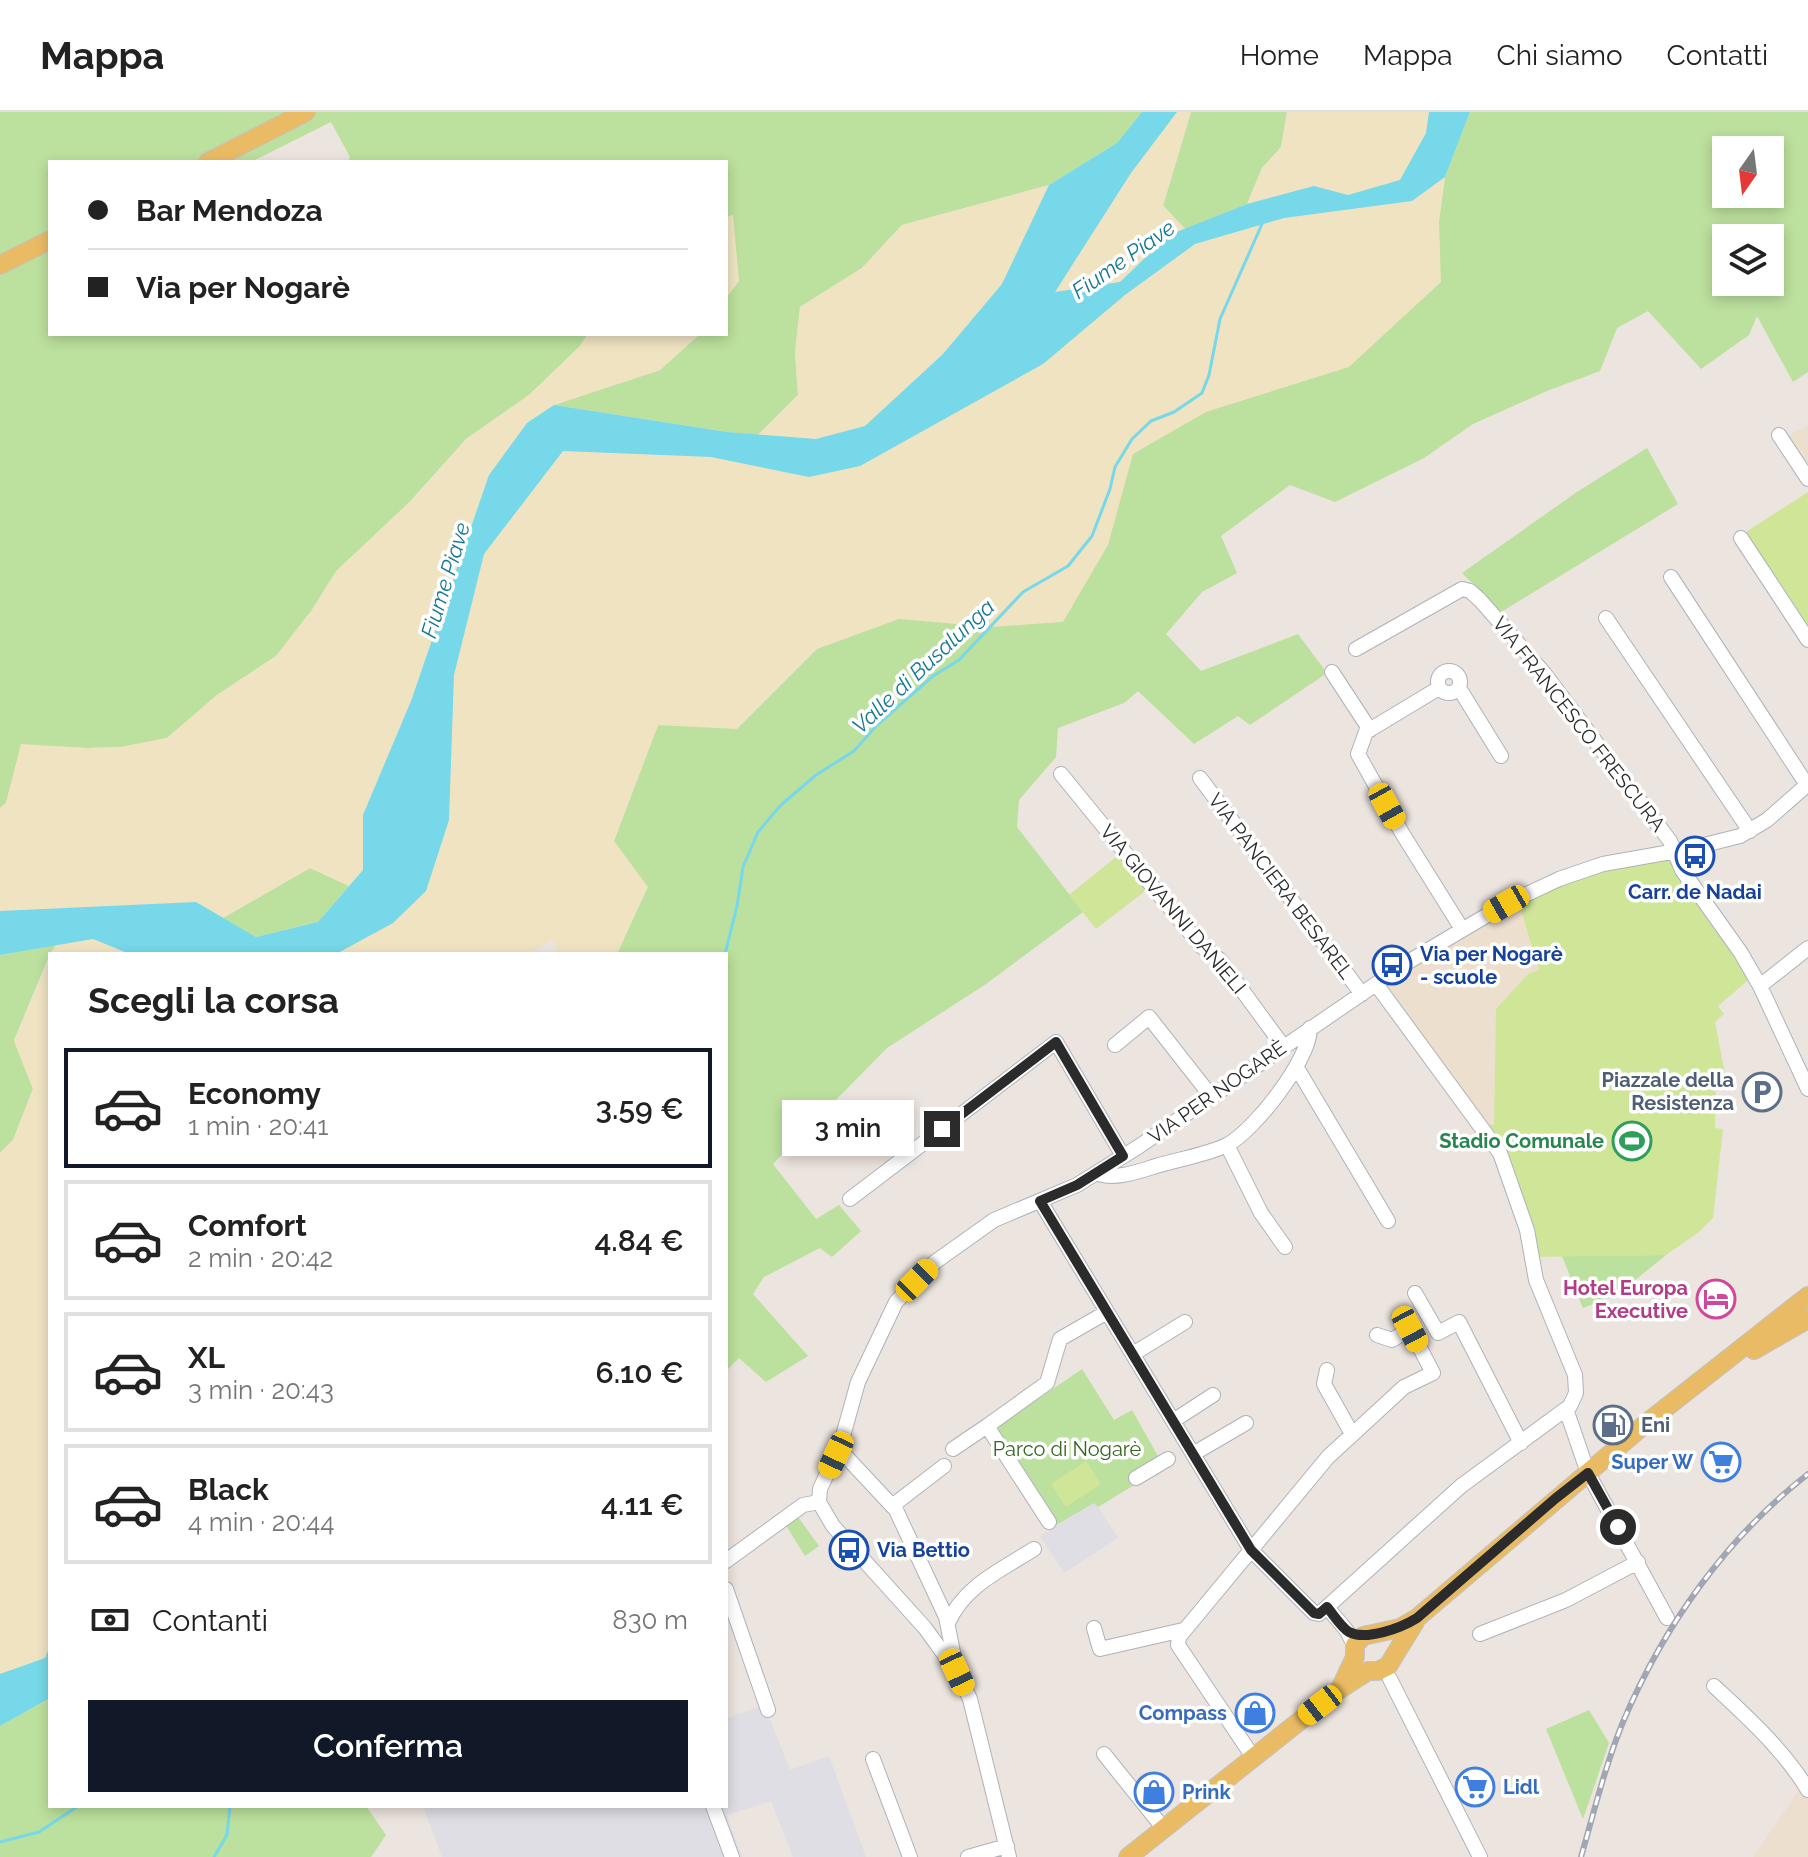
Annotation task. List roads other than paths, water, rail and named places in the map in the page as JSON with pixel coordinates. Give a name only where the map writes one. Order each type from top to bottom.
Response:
[{"type":"main road","points":[[212,160],[306,112]]},
{"type":"main road","points":[[0,265],[48,241]]},
{"type":"main road","points":[[1128,1857],[1340,1689],[1361,1646],[1417,1618],[1644,1425],[1808,1296]]},
{"type":"main road","points":[[1632,1438],[1649,1431],[1750,1353],[1808,1319]]},
{"type":"main road","points":[[1361,1646],[1378,1671],[1388,1666],[1417,1618]]},
{"type":"main road","points":[[1361,1646],[1390,1641],[1393,1654]]},
{"type":"street","points":[[1779,435],[1808,479]]},
{"type":"street","points":[[1741,538],[1808,640]]},
{"type":"street","points":[[1606,618],[1750,831],[1807,784],[1671,577]]},
{"type":"street","name":"VIA FRANCESCO FRESCURA","points":[[1356,649],[1462,589],[1470,591],[1544,673],[1675,851]]},
{"type":"street","points":[[1332,672],[1370,730]]},
{"type":"street","points":[[1462,929],[1402,833],[1358,754],[1366,732],[1439,688],[1449,694],[1459,688],[1501,756]]},
{"type":"street","name":"VIA GIOVANNI DANIELI","points":[[1061,774],[1201,946],[1220,960],[1283,1046]]},
{"type":"street","name":"VIA PANCIERA BESAREL","points":[[1200,778],[1362,994]]},
{"type":"street","name":"VIA PER NOGARÈ","points":[[819,1498],[839,1449],[858,1382],[896,1302],[935,1262],[994,1220],[1077,1185],[1097,1173],[1408,962],[1529,892],[1581,870],[1731,840],[1750,831]]},
{"type":"street","points":[[1675,851],[1682,870],[1741,953],[1760,986],[1808,1089]]},
{"type":"street","points":[[1760,986],[1808,948]]},
{"type":"street","points":[[1040,1201],[1251,1550],[1314,1613],[1319,1614],[1461,1486],[1566,1409],[1575,1398],[1575,1375],[1536,1280],[1527,1230],[1500,1153],[1376,984]]},
{"type":"street","points":[[1115,1045],[1149,1017],[1211,1096]]},
{"type":"street","name":"VIA PER NOGARÈ","points":[[1097,1173],[1104,1176],[1139,1172],[1227,1145],[1250,1127],[1297,1068],[1310,1039],[1310,1028]]},
{"type":"street","points":[[850,1199],[1056,1042],[1123,1156]]},
{"type":"street","points":[[1297,1068],[1388,1221]]},
{"type":"street","points":[[1227,1145],[1261,1213],[1285,1247]]},
{"type":"street","points":[[1415,1293],[1438,1333],[1459,1322],[1521,1443]]},
{"type":"street","points":[[953,1449],[1047,1383],[1060,1339],[1107,1312]]},
{"type":"street","points":[[1133,1354],[1185,1322]]},
{"type":"street","points":[[1253,1757],[1178,1645],[1183,1630],[1328,1457],[1404,1387],[1433,1373],[1410,1329],[1392,1340],[1377,1335]]},
{"type":"street","points":[[1327,1370],[1324,1384],[1352,1434]]},
{"type":"street","points":[[1173,1421],[1213,1395]]},
{"type":"street","points":[[1566,1409],[1588,1473],[1667,1618]]},
{"type":"street","points":[[1193,1454],[1246,1423]]},
{"type":"street","points":[[987,1426],[1049,1522]]},
{"type":"street","points":[[839,1449],[892,1506],[948,1623],[955,1654],[952,1665]]},
{"type":"street","points":[[1136,1478],[1168,1459]]},
{"type":"street","points":[[892,1506],[944,1466]]},
{"type":"street","points":[[728,1560],[803,1505],[819,1498],[833,1526],[925,1628],[952,1665],[970,1699],[1008,1852],[968,1857]]},
{"type":"street","points":[[948,1623],[955,1607],[971,1589],[1034,1549]]},
{"type":"street","points":[[1480,1634],[1566,1600],[1638,1562]]},
{"type":"street","points":[[728,1595],[768,1710]]},
{"type":"street","points":[[1327,1607],[1361,1646]]},
{"type":"street","points":[[1094,1628],[1100,1649],[1183,1630]]},
{"type":"street","points":[[1390,1679],[1480,1857]]},
{"type":"street","points":[[1714,1686],[1771,1740],[1808,1790]]},
{"type":"street","points":[[1104,1754],[1164,1829]]},
{"type":"street","points":[[873,1759],[910,1857]]},
{"type":"street","points":[[714,1808],[732,1857]]},
{"type":"water","points":[[1142,112],[1177,112],[1131,173],[1055,292],[1120,282],[1169,235],[1247,204],[1314,186],[1348,195],[1400,180],[1426,133],[1429,112],[1470,112],[1445,177],[1412,201],[1284,218],[1195,244],[1125,295],[1043,364],[860,466],[809,477],[711,457],[563,451],[484,554],[454,675],[449,820],[426,891],[393,923],[340,952],[125,952],[93,939],[0,955],[0,911],[196,902],[256,937],[318,922],[363,870],[363,815],[411,701],[489,475],[527,423],[554,405],[727,432],[816,439],[865,426],[943,354],[1002,284],[1049,185],[1117,143]]},
{"type":"water","points":[[48,1651],[48,1699],[0,1726],[0,1674],[45,1658]]},
{"type":"waterway","name":"Valle di Busalunga","points":[[726,952],[743,867],[758,832],[781,805],[816,775],[854,751],[876,726],[933,676],[959,660],[1023,592],[1068,566],[1092,536],[1115,467],[1132,439],[1151,421],[1174,412],[1202,393],[1209,375],[1220,319],[1262,224]]},
{"type":"waterway","name":"Valle di Busalunga","points":[[0,1842],[39,1832],[75,1808]]},
{"type":"waterway","points":[[214,1857],[227,1835],[230,1808]]},
{"type":"railway","points":[[1581,1857],[1623,1722],[1657,1652],[1700,1586],[1724,1556],[1750,1526],[1808,1474]]},
{"type":"place","name":"Carr. de Nadai","points":[[1695,856]]},
{"type":"place","name":"Via per Nogarè - scuole","points":[[1392,965]]},
{"type":"place","name":"Piazzale della Resistenza","points":[[1762,1092]]},
{"type":"place","name":"Stadio Comunale","points":[[1632,1141]]},
{"type":"place","name":"Hotel Europa Executive","points":[[1716,1299]]},
{"type":"place","name":"Eni","points":[[1613,1425]]},
{"type":"place","name":"Super W","points":[[1721,1462]]},
{"type":"place","name":"Via Bettio","points":[[849,1550]]},
{"type":"place","name":"Compass","points":[[1255,1713]]},
{"type":"place","name":"Lidl","points":[[1475,1787]]},
{"type":"place","name":"Prink","points":[[1154,1792]]},
{"type":"water label","name":"Fiume Piave","points":[[1123,259]]},
{"type":"water label","name":"Fiume Piave","points":[[445,580]]},
{"type":"park label","name":"Parco di Nogarè","points":[[1067,1449]]}]
